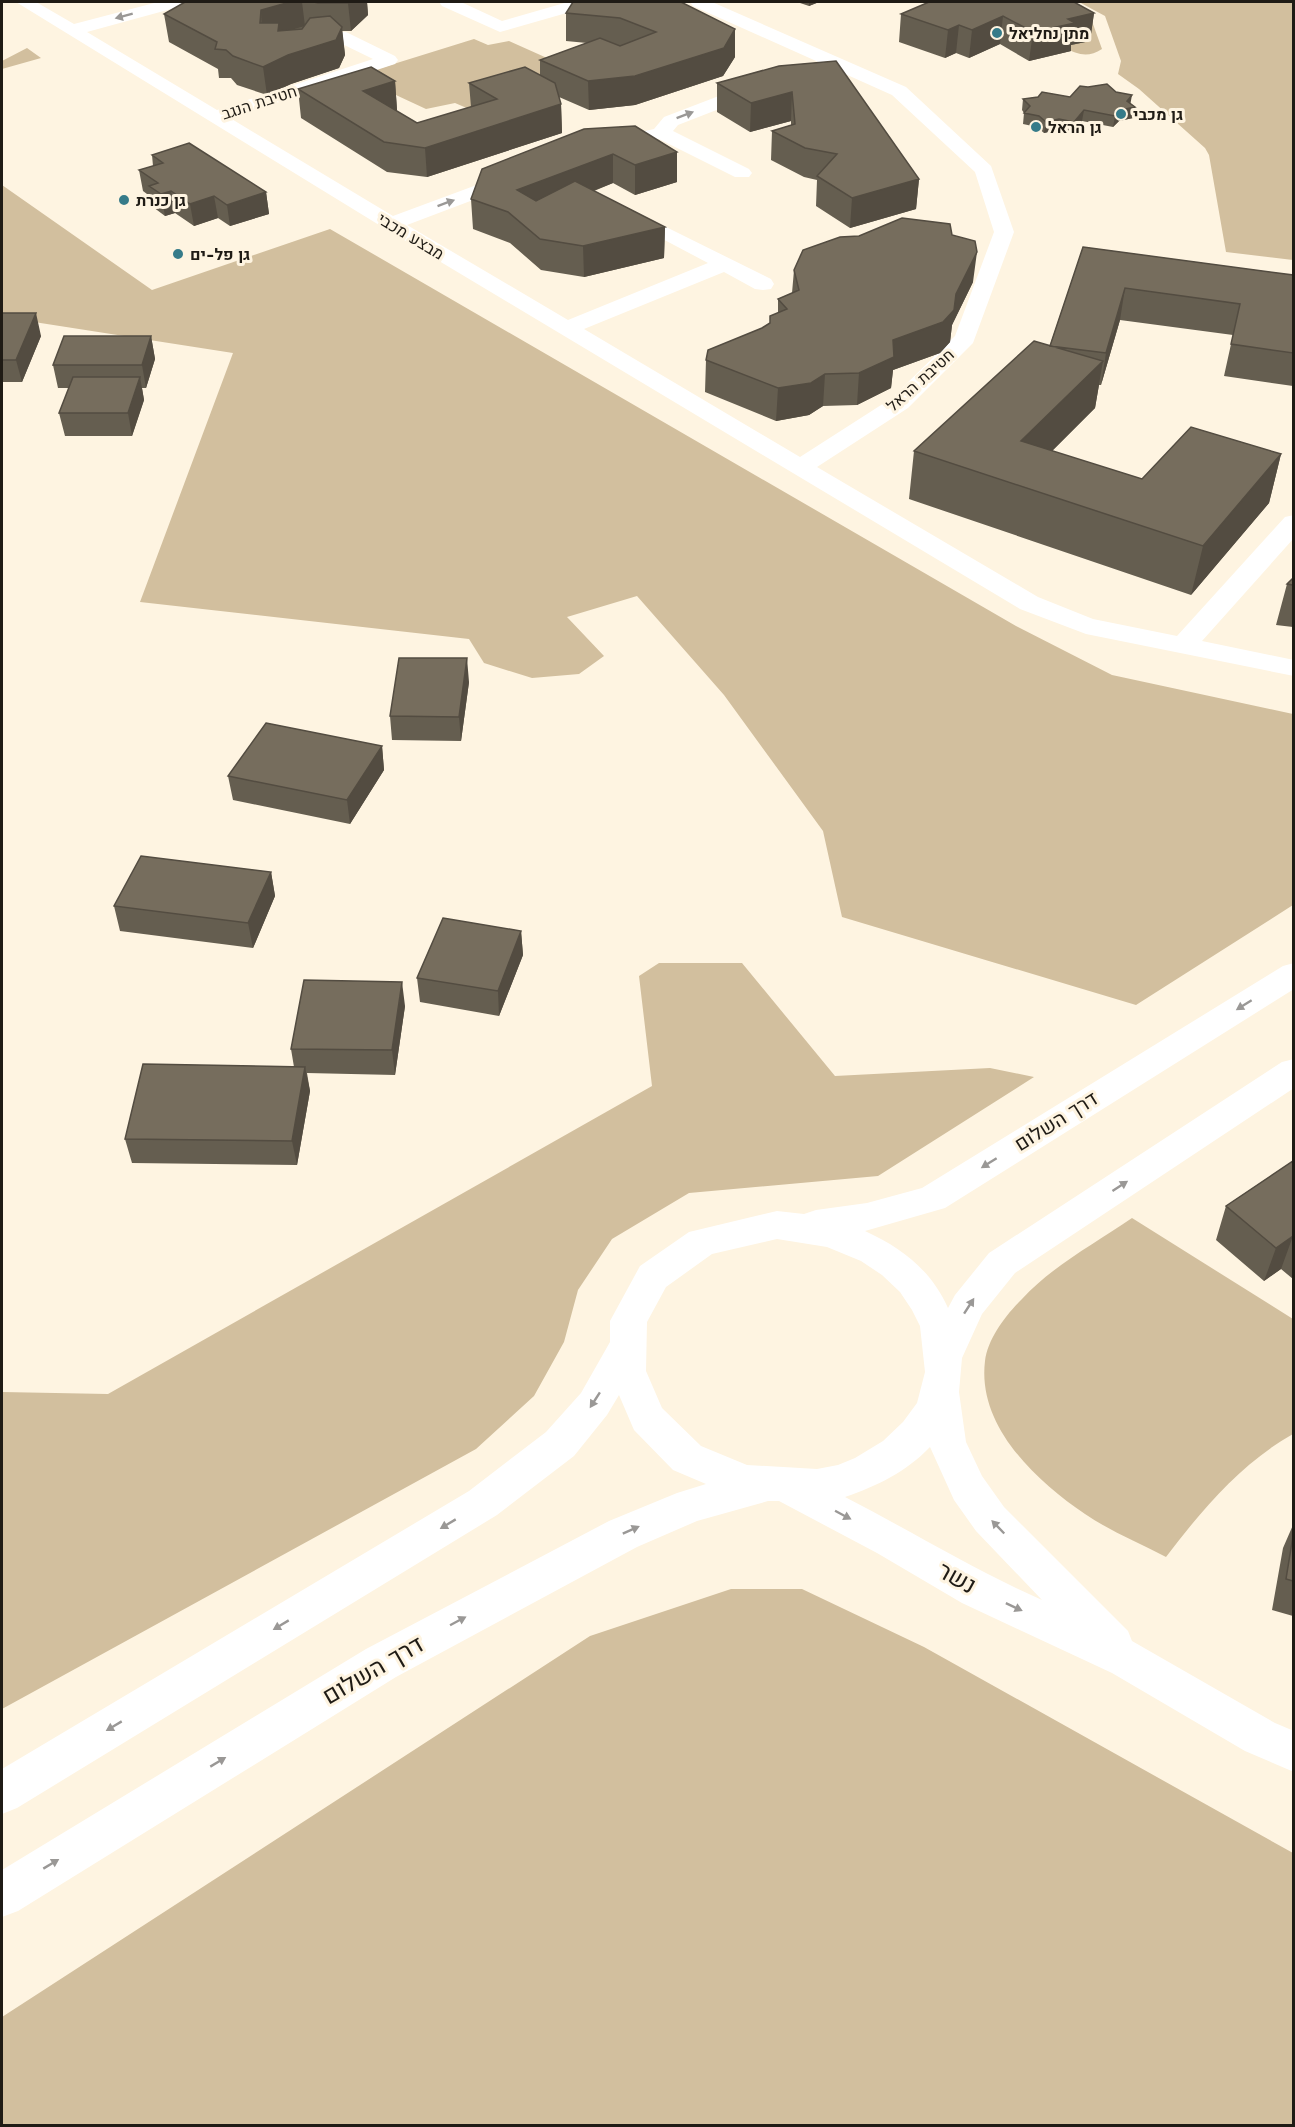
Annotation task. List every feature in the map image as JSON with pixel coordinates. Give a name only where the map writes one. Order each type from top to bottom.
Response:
[{"type":"street","name":"מבצע מכבי","points":[[25,2],[391,224],[800,467]]},
{"type":"street","points":[[73,30],[176,2]]},
{"type":"street","points":[[448,2],[500,27],[585,2]]},
{"type":"street","name":"חטיבת הראל","points":[[699,2],[899,91],[984,170],[1004,232],[965,338],[900,403],[800,467]]},
{"type":"street","name":"חטיבת הנגב","points":[[214,117],[389,60],[340,36]]},
{"type":"street","points":[[801,70],[829,60]]},
{"type":"street","points":[[592,149],[661,133],[671,121],[780,79]]},
{"type":"street","points":[[661,133],[742,173]]},
{"type":"street","points":[[391,224],[534,171]]},
{"type":"street","points":[[664,232],[763,284]]},
{"type":"street","points":[[568,328],[725,264]]},
{"type":"street","points":[[800,467],[1029,603],[1086,626],[1293,668]]},
{"type":"street","points":[[1183,646],[1293,522]]},
{"type":"street","name":"דרך השלום","points":[[802,1226],[867,1217],[933,1198],[1293,974]]},
{"type":"street","points":[[802,1226],[752,1226],[719,1234],[688,1248],[655,1274],[642,1290],[627,1328],[625,1349],[627,1371],[641,1411],[672,1446],[691,1460],[738,1480],[777,1486],[844,1480],[888,1460],[906,1446],[921,1429],[968,1305],[1002,1263],[1293,1071]]},
{"type":"street","name":"נשר","points":[[802,1226],[848,1238],[869,1248],[905,1274],[931,1308],[939,1328],[947,1442],[968,1488],[990,1519],[1127,1659]]},
{"type":"street","points":[[2,1793],[483,1503],[560,1444],[594,1404],[625,1349]]},
{"type":"street","name":"דרך השלום","points":[[2,1895],[381,1663],[623,1534],[691,1505],[777,1486]]},
{"type":"street","name":"נשר","points":[[777,1486],[891,1540],[976,1590],[1127,1659],[1260,1737],[1293,1752]]},
{"type":"shaded area","points":[[1079,2],[1293,2],[1293,260],[1226,252],[1209,155],[1205,148],[1139,89],[1118,74],[1121,61],[1105,16]]},
{"type":"shaded area","points":[[1089,13],[1102,49],[1088,54],[1078,54],[1064,47],[1089,40],[1043,14]]},
{"type":"shaded area","points":[[474,39],[488,45],[509,41],[576,71],[469,109],[455,103],[426,109],[355,76]]},
{"type":"shaded area","points":[[27,48],[41,58],[2,69],[2,61]]},
{"type":"shaded area","points":[[2,185],[152,290],[330,229],[1016,626],[1112,675],[1293,714],[1293,905],[1136,1005],[842,917],[823,831],[724,695],[637,596],[567,617],[604,656],[579,674],[532,678],[484,663],[469,639],[140,602],[233,353],[2,317]]},
{"type":"shaded area","points":[[659,963],[742,963],[835,1076],[990,1068],[1034,1077],[878,1176],[689,1193],[612,1239],[578,1290],[564,1342],[534,1396],[476,1449],[2,1709],[2,1392],[108,1394],[652,1086],[639,976]]},
{"type":"shaded area","points":[[1132,1218],[1293,1319],[1293,1434],[1256,1459],[1223,1489],[1166,1557],[1095,1520],[1066,1501],[1030,1468],[1000,1429],[990,1408],[985,1385],[985,1361],[990,1344],[999,1327],[1016,1305],[1060,1265]]},
{"type":"shaded area","points":[[731,1589],[802,1589],[924,1647],[1293,1853],[1293,2125],[2,2125],[2,2017],[590,1636]]},
{"type":"building","points":[[185,2],[290,2],[261,10],[260,23],[279,23],[278,31],[302,29],[310,18],[330,16],[342,27],[336,40],[288,55],[263,67],[233,56],[226,50],[215,49],[217,42],[164,14]]},
{"type":"building","points":[[314,2],[349,2],[318,3]]},
{"type":"building","points":[[573,2],[681,2],[735,29],[724,48],[635,76],[588,81],[540,60],[600,38],[620,46],[656,32],[620,18],[566,13]]},
{"type":"building","points":[[929,2],[1074,2],[1094,13],[1068,19],[1075,23],[1033,32],[1003,16],[972,30],[959,25],[948,30],[901,14]]},
{"type":"building","points":[[836,61],[919,179],[852,198],[817,176],[837,154],[805,148],[772,131],[795,124],[792,92],[751,103],[717,83],[779,66]]},
{"type":"building","points":[[371,67],[395,81],[363,91],[417,123],[497,99],[469,83],[525,67],[555,83],[561,104],[425,148],[384,142],[298,89]]},
{"type":"building","points":[[1107,84],[1116,92],[1132,95],[1127,101],[1135,107],[1121,110],[1115,116],[1084,110],[1074,122],[1059,119],[1046,122],[1039,116],[1024,113],[1030,106],[1023,99],[1038,97],[1042,92],[1070,97],[1080,86]]},
{"type":"building","points":[[635,126],[677,152],[635,165],[613,154],[517,190],[536,201],[575,181],[665,227],[583,246],[540,239],[508,212],[471,199],[482,169],[584,129]]},
{"type":"building","points":[[189,143],[266,192],[227,205],[214,196],[190,204],[171,191],[161,194],[149,186],[158,183],[139,170],[163,163],[152,155]]},
{"type":"building","points":[[902,218],[950,224],[952,235],[975,241],[977,252],[956,294],[954,310],[943,322],[893,340],[894,357],[859,373],[825,374],[811,383],[778,388],[706,360],[708,350],[762,328],[770,323],[770,316],[787,309],[778,299],[799,290],[794,270],[803,250],[840,237],[859,236]]},
{"type":"building","points":[[1083,247],[1293,275],[1293,353],[1231,344],[1240,304],[1125,288],[1106,353],[1050,346]]},
{"type":"building","points":[[2,313],[36,313],[16,360],[2,360]]},
{"type":"building","points":[[64,336],[151,336],[142,365],[53,365]]},
{"type":"building","points":[[1034,341],[1103,361],[1021,441],[1142,479],[1191,427],[1281,454],[1203,546],[914,451]]},
{"type":"building","points":[[73,377],[140,377],[128,413],[59,413]]},
{"type":"building","points":[[399,658],[467,658],[459,717],[390,716]]},
{"type":"building","points":[[266,723],[382,746],[347,800],[228,776]]},
{"type":"building","points":[[141,856],[271,872],[248,923],[114,906]]},
{"type":"building","points":[[443,918],[521,931],[498,991],[417,978]]},
{"type":"building","points":[[304,980],[402,982],[392,1050],[291,1049]]},
{"type":"building","points":[[143,1064],[305,1067],[292,1141],[125,1139]]},
{"type":"building","points":[[1293,1161],[1293,1236],[1276,1248],[1226,1206]]},
{"type":"building","points":[[1293,1536],[1293,1581],[1286,1579]]},
{"type":"place","name":"מתן נחליאל","points":[[997,33]]},
{"type":"place","name":"גן מכבי","points":[[1121,114]]},
{"type":"place","name":"גן הראל","points":[[1036,127]]},
{"type":"place","name":"גן כנרת","points":[[124,200]]},
{"type":"place","name":"גן פל-ים","points":[[178,254]]}]
